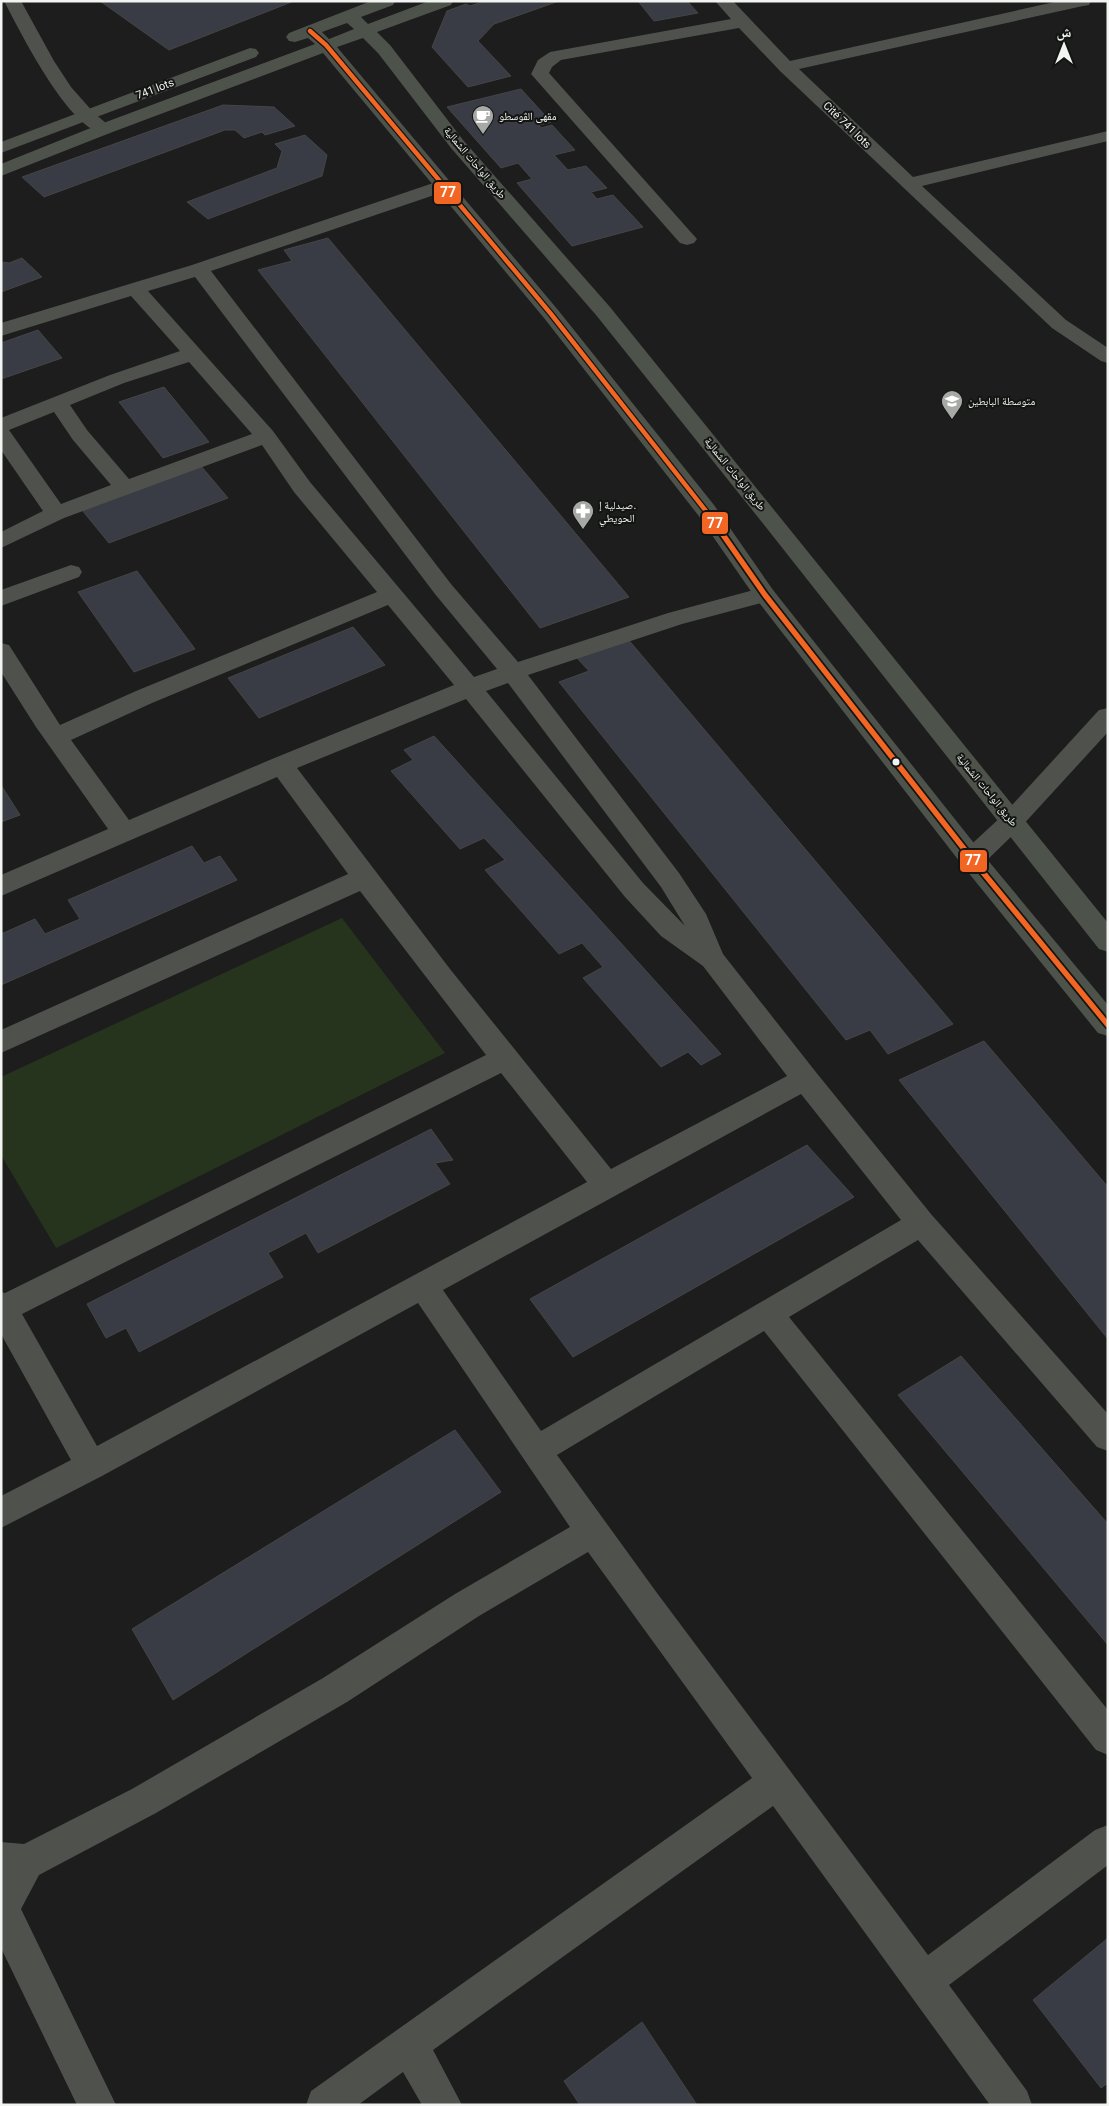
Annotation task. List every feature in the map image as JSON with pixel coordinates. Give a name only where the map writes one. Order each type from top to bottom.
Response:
[{"type":"main road","points":[[1,171],[318,38],[350,16],[387,1]]},
{"type":"main road","points":[[282,42],[367,31],[445,1]]},
{"type":"main road","name":"طريق الواحات الشمالية","points":[[350,16],[384,49],[457,144],[621,334],[765,511],[1108,942]]},
{"type":"main road","points":[[318,38],[552,314],[706,510],[765,595],[972,859],[1108,1025]]},
{"type":"main road","name":"741 lots","points":[[1,148],[263,49]]},
{"type":"street","points":[[12,1],[36,47],[64,89],[85,115],[104,129]]},
{"type":"street","name":"Cité 741 lots","points":[[723,1],[786,67],[908,184],[1059,324],[1108,357]]},
{"type":"street","points":[[786,67],[1082,1]]},
{"type":"street","points":[[687,239],[540,74],[544,64],[556,56],[743,22]]},
{"type":"street","points":[[908,184],[1108,136]]},
{"type":"street","points":[[1,330],[136,290],[442,186]]},
{"type":"street","points":[[199,269],[442,589],[513,672],[670,880],[692,914],[712,958],[805,1079],[921,1223],[1108,1437]]},
{"type":"street","points":[[136,290],[266,436],[302,487],[470,688],[634,890],[670,929],[712,958]]},
{"type":"street","points":[[1,426],[117,379],[192,354]]},
{"type":"street","points":[[58,404],[80,436],[124,487]]},
{"type":"street","points":[[1,434],[56,513]]},
{"type":"street","points":[[1,541],[56,513],[266,436]]},
{"type":"street","points":[[1,598],[71,572]]},
{"type":"street","points":[[56,737],[144,697],[392,595]]},
{"type":"street","points":[[1,886],[281,765],[470,688],[676,618],[765,595]]},
{"type":"street","points":[[1,651],[15,676],[56,737],[124,832]]},
{"type":"street","points":[[972,859],[1104,728]]},
{"type":"street","points":[[281,765],[364,878],[504,1059],[606,1184]]},
{"type":"street","points":[[1,1042],[364,878]]},
{"type":"street","points":[[91,1466],[2,1307],[504,1059]]},
{"type":"street","points":[[1,1513],[423,1286],[606,1184],[805,1079]]},
{"type":"street","points":[[537,1450],[921,1223]]},
{"type":"street","points":[[423,1286],[593,1531],[776,1782],[925,1980],[1013,2105]]},
{"type":"street","points":[[768,1313],[1108,1738]]},
{"type":"street","points":[[97,2105],[1,1909],[14,1861],[144,1801],[335,1690],[467,1605],[593,1531]]},
{"type":"street","points":[[324,2105],[776,1782]]},
{"type":"street","points":[[925,1980],[1108,1843]]},
{"type":"street","points":[[408,2045],[443,2105]]},
{"type":"green space","points":[[342,918],[445,1053],[56,1248],[1,1155],[1,1077]]},
{"type":"building","points":[[100,1],[294,1],[169,50]]},
{"type":"building","points":[[485,1],[559,1],[494,24],[478,41],[511,76],[468,87],[432,47],[447,11],[466,4],[470,6]]},
{"type":"building","points":[[638,1],[687,1],[698,13],[654,21]]},
{"type":"building","points":[[521,89],[551,122],[539,125],[541,128],[552,125],[575,150],[554,155],[568,170],[586,166],[607,188],[591,192],[597,199],[613,195],[643,227],[572,246],[517,183],[532,179],[518,163],[501,168],[447,107]]},
{"type":"building","points":[[223,105],[274,107],[295,126],[265,135],[262,132],[244,138],[235,130],[225,130],[44,197],[22,177]]},
{"type":"building","points":[[305,135],[327,155],[322,176],[208,219],[187,202],[277,168],[282,151],[275,144]]},
{"type":"building","points":[[328,238],[629,597],[540,628],[258,270],[292,261],[284,250]]},
{"type":"building","points":[[22,258],[42,277],[1,292],[1,262],[9,263]]},
{"type":"building","points":[[38,330],[62,358],[1,379],[1,343]]},
{"type":"building","points":[[164,387],[209,442],[163,458],[119,402]]},
{"type":"building","points":[[201,466],[228,498],[109,543],[82,510]]},
{"type":"building","points":[[137,571],[195,649],[134,672],[78,592]]},
{"type":"building","points":[[353,627],[385,665],[259,718],[228,678]]},
{"type":"building","points":[[627,638],[953,1024],[888,1054],[870,1030],[846,1040],[559,682],[589,671],[576,657]]},
{"type":"building","points":[[434,736],[721,1054],[701,1065],[688,1052],[661,1067],[583,978],[603,967],[582,943],[559,954],[485,870],[505,860],[484,838],[460,849],[391,771],[413,760],[404,750]]},
{"type":"building","points":[[1,785],[20,815],[1,822]]},
{"type":"building","points":[[192,846],[204,863],[220,856],[237,880],[1,985],[1,934],[35,919],[45,934],[80,919],[68,900]]},
{"type":"building","points":[[984,1041],[1108,1187],[1108,1339],[899,1080]]},
{"type":"building","points":[[431,1129],[453,1160],[435,1163],[450,1184],[318,1253],[306,1233],[268,1253],[283,1277],[139,1352],[126,1328],[106,1338],[87,1304]]},
{"type":"building","points":[[807,1145],[854,1197],[573,1357],[530,1299]]},
{"type":"building","points":[[961,1356],[1108,1524],[1108,1645],[898,1395]]},
{"type":"building","points":[[455,1430],[501,1492],[173,1700],[132,1629]]},
{"type":"building","points":[[1108,1938],[1108,2083],[1101,2088],[1033,2000]]},
{"type":"building","points":[[642,2022],[697,2105],[580,2105],[564,2081]]},
{"type":"transit line","name":"77","points":[[310,31],[326,45],[551,314],[706,510],[765,595],[972,859],[1108,1025]]},
{"type":"place","name":"مقهى الڨوسطو","points":[[483,135]]},
{"type":"place","name":"متوسطة البابطين","points":[[952,420]]},
{"type":"place","name":"صيدلية إ. الحويطي","points":[[583,530]]}]
